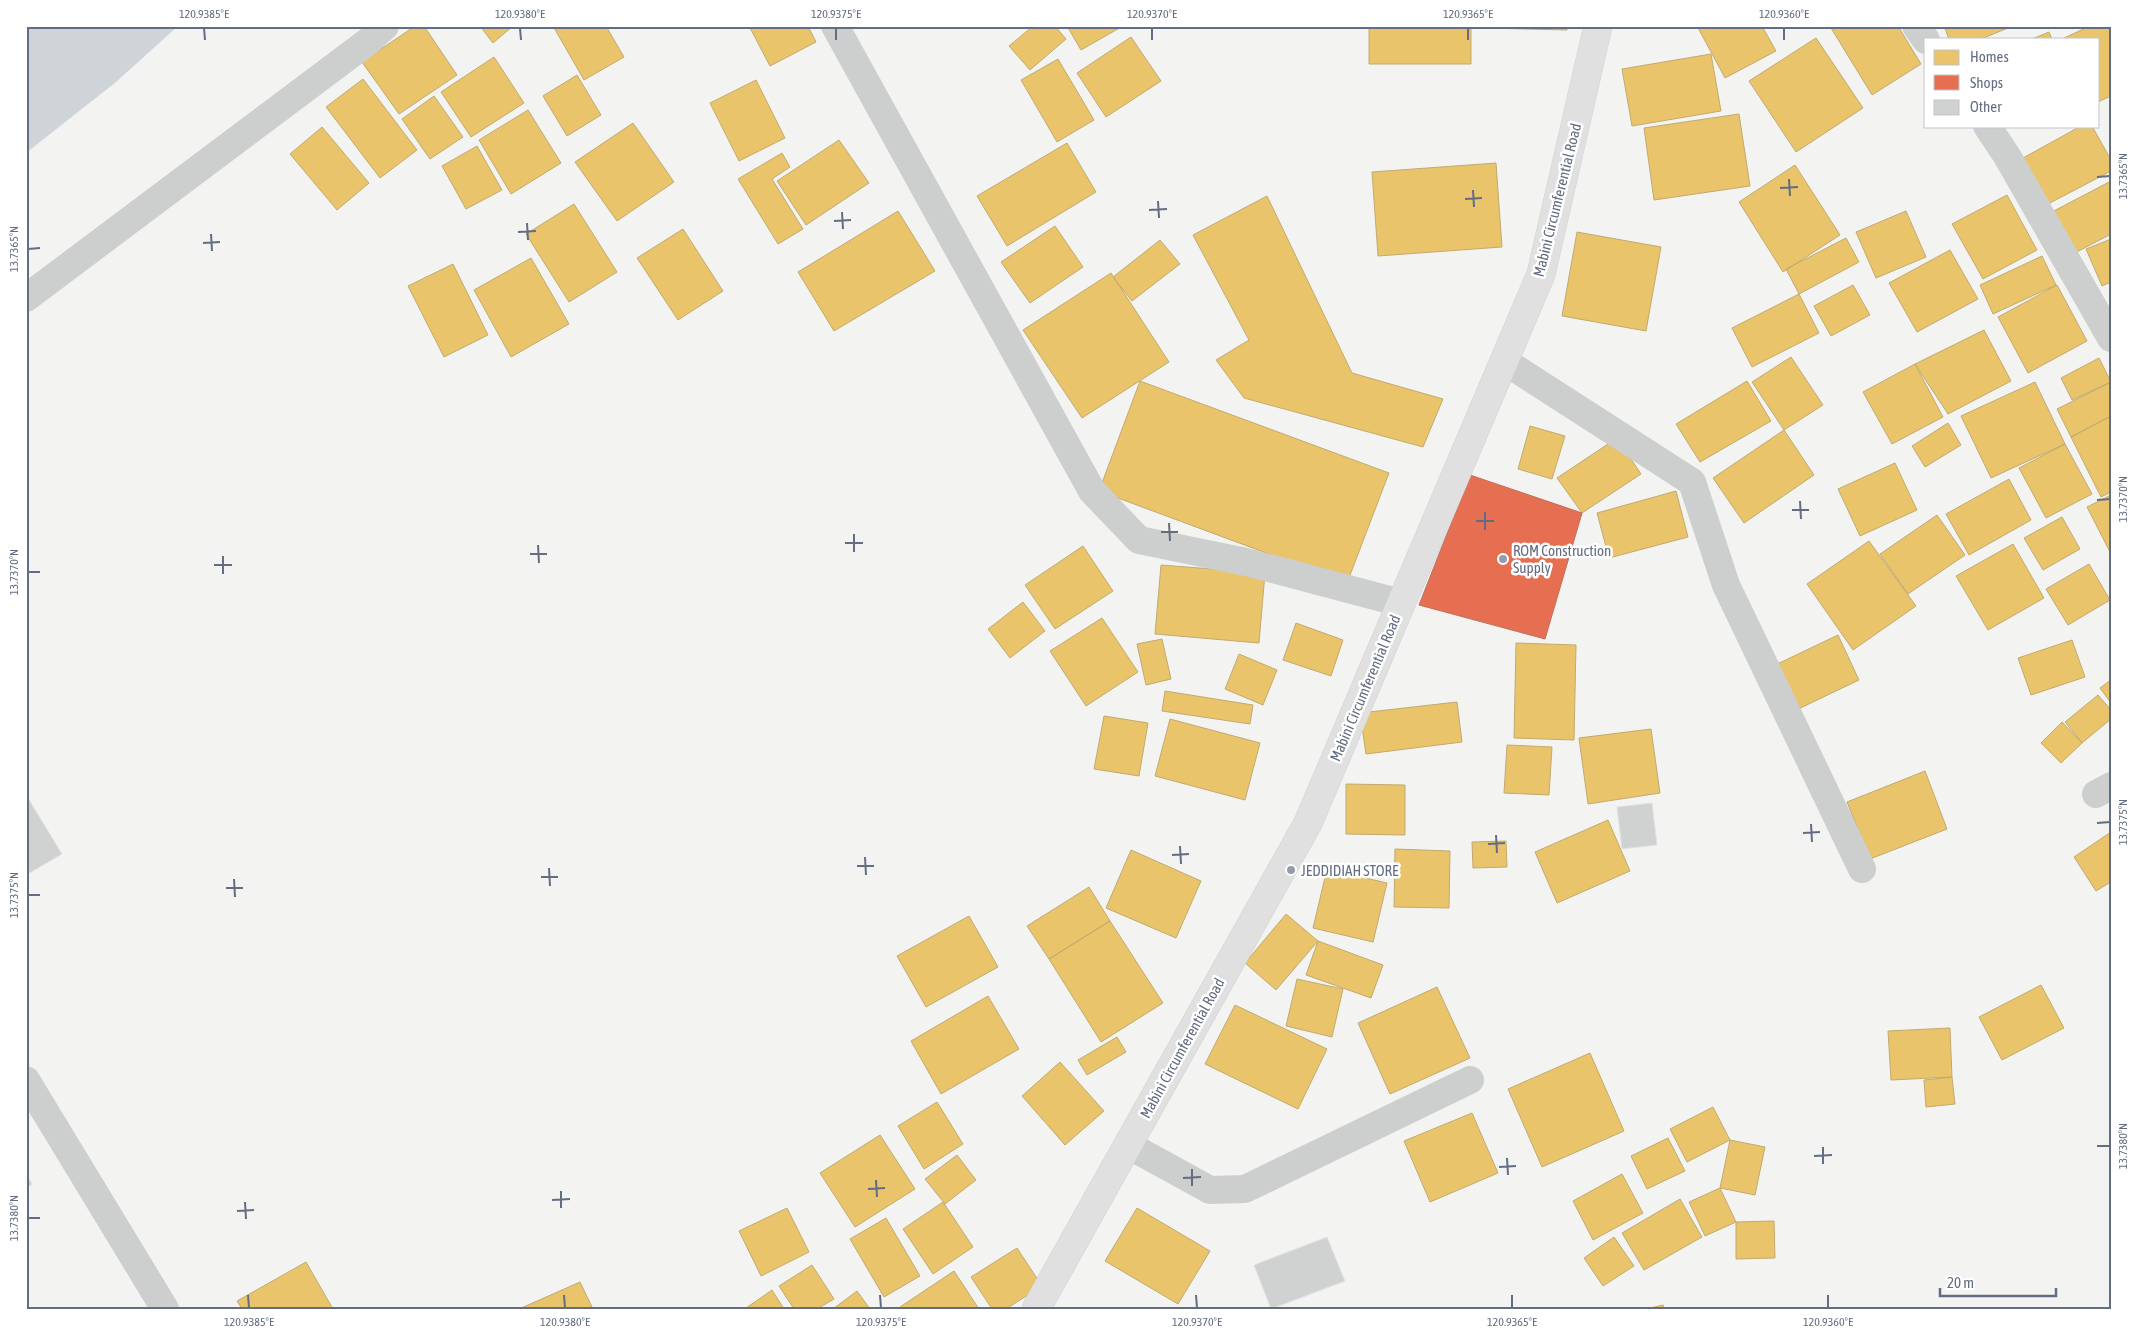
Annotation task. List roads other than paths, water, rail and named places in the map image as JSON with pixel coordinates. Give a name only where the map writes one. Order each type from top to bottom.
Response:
[{"type":"main road","name":"Mabini Circumferential Road","points":[[1036,1309],[1308,823],[1541,274],[1598,26]]},
{"type":"street","points":[[26,298],[370,40],[386,26]]},
{"type":"street","points":[[835,26],[1092,491],[1140,540],[1246,562],[1401,603]]},
{"type":"street","points":[[1916,26],[1925,38]]},
{"type":"street","points":[[1988,128],[2007,156],[2111,338]]},
{"type":"street","points":[[1504,361],[1692,482],[1726,585],[1862,869]]},
{"type":"street","points":[[26,1080],[165,1309]]},
{"type":"street","points":[[1128,1145],[1210,1190],[1245,1189],[1470,1080]]},
{"type":"place","name":"ROM Construction Supply","points":[[1503,559]]},
{"type":"place","name":"JEDDIDIAH STORE","points":[[1291,870]]}]
